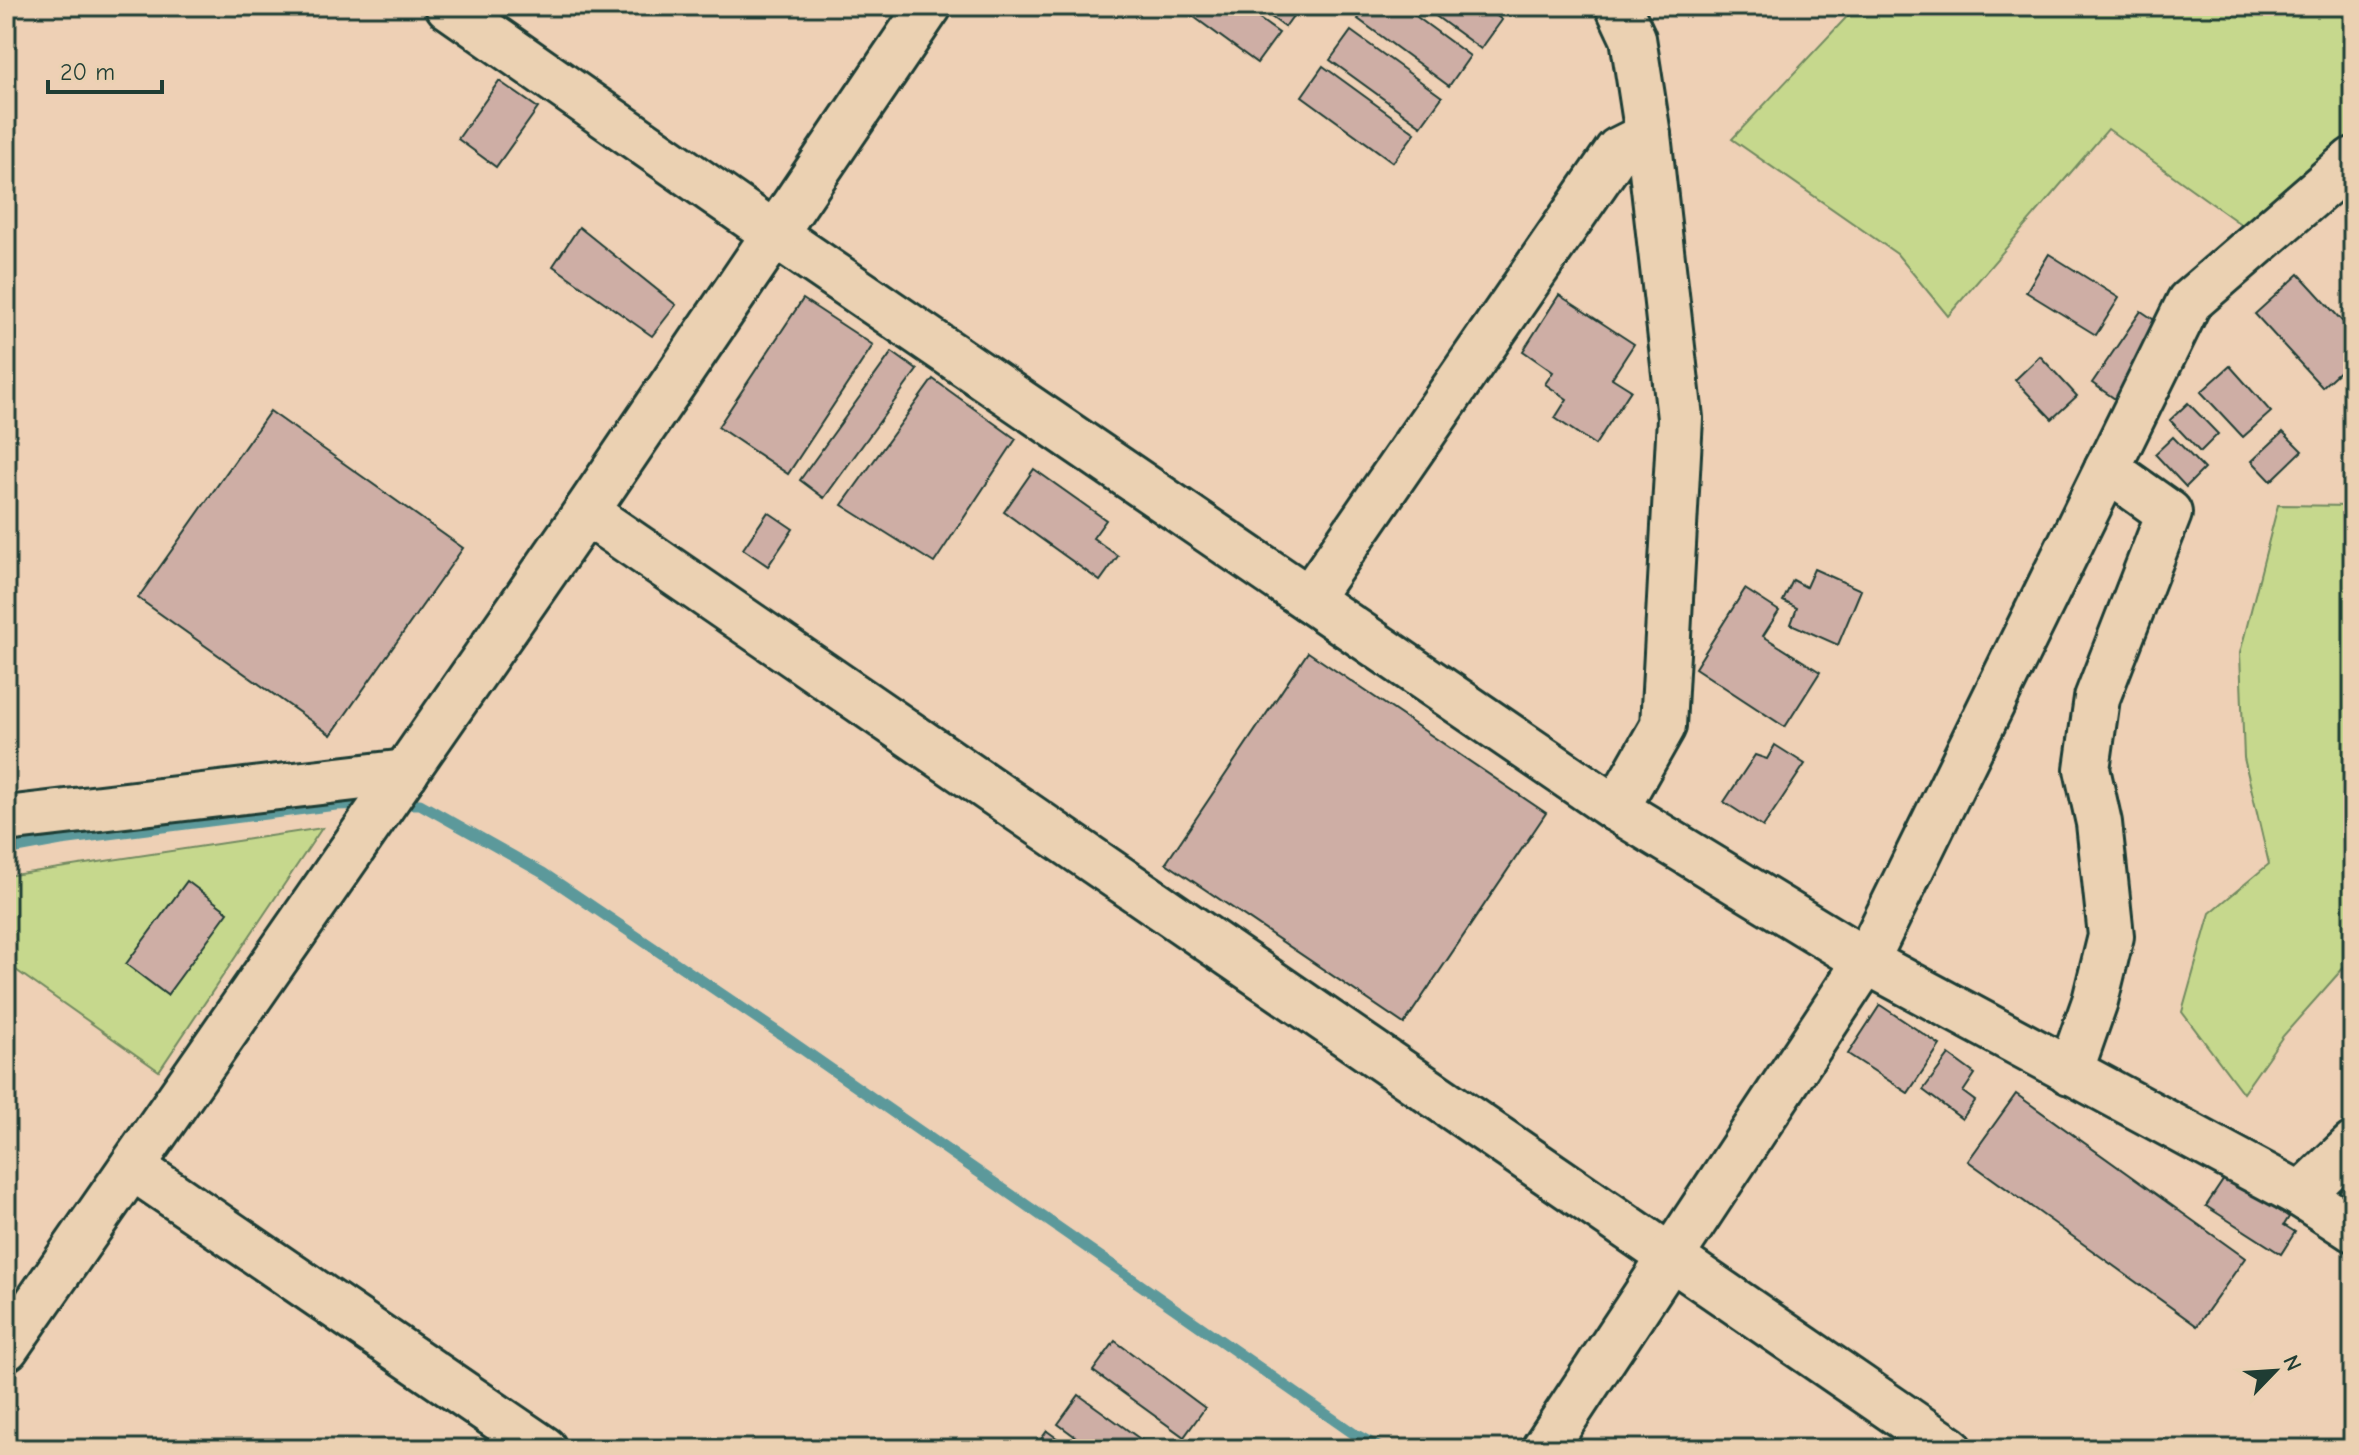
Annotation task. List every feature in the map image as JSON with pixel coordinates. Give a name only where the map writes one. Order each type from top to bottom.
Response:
[{"type":"street","points":[[448,6],[776,235],[1616,809],[1866,961],[2301,1195],[2353,1229]]},
{"type":"street","points":[[6,1348],[586,512],[929,6]]},
{"type":"street","points":[[1616,809],[1663,726],[1680,418],[1648,135],[1633,38],[1618,6]]},
{"type":"street","points":[[1309,599],[1618,150],[1648,135]]},
{"type":"street","points":[[1544,1449],[1866,961],[2189,302],[2353,160]]},
{"type":"street","points":[[2070,1072],[2095,1001],[2111,936],[2099,823],[2087,769],[2097,698],[2169,513],[2107,469]]},
{"type":"street","points":[[586,512],[1950,1449]]},
{"type":"street","points":[[6,819],[406,772]]},
{"type":"street","points":[[2301,1195],[2353,1145]]},
{"type":"street","points":[[132,1167],[544,1449]]},
{"type":"green space","points":[[1857,6],[2353,6],[2353,155],[2253,233],[2108,129],[1948,316],[1897,254],[1732,139]]},
{"type":"green space","points":[[2278,505],[2353,506],[2353,957],[2283,1036],[2243,1093],[2182,1012],[2210,913],[2269,864],[2244,758],[2240,653]]},
{"type":"green space","points":[[322,828],[159,1071],[6,963],[6,876]]},
{"type":"building","points":[[1179,6],[1241,6],[1279,33],[1257,63]]},
{"type":"building","points":[[1256,6],[1300,6],[1285,27]]},
{"type":"building","points":[[1368,6],[1402,6],[1470,56],[1449,86],[1358,19]]},
{"type":"building","points":[[1422,6],[1484,6],[1502,20],[1481,49]]},
{"type":"building","points":[[1351,31],[1442,97],[1421,126],[1330,60]]},
{"type":"building","points":[[1323,66],[1415,133],[1393,162],[1302,96]]},
{"type":"building","points":[[499,81],[538,108],[496,167],[458,139]]},
{"type":"building","points":[[579,227],[676,305],[652,336],[553,266]]},
{"type":"building","points":[[2049,254],[2119,298],[2096,335],[2026,292]]},
{"type":"building","points":[[2299,274],[2353,333],[2353,359],[2322,387],[2255,314]]},
{"type":"building","points":[[1559,295],[1634,344],[1612,378],[1631,390],[1595,445],[1555,418],[1567,399],[1545,384],[1553,372],[1523,351]]},
{"type":"building","points":[[803,299],[873,345],[788,474],[718,427]]},
{"type":"building","points":[[2141,311],[2169,330],[2121,403],[2092,383]]},
{"type":"building","points":[[892,352],[917,370],[824,498],[800,480]]},
{"type":"building","points":[[2040,356],[2077,396],[2052,419],[2015,380]]},
{"type":"building","points":[[2230,366],[2271,412],[2243,437],[2201,392]]},
{"type":"building","points":[[933,379],[1016,439],[934,563],[842,505]]},
{"type":"building","points":[[2188,403],[2218,434],[2200,452],[2170,420]]},
{"type":"building","points":[[270,411],[463,548],[331,735],[138,598]]},
{"type":"building","points":[[2283,432],[2302,451],[2271,481],[2252,461]]},
{"type":"building","points":[[2173,437],[2204,469],[2186,487],[2155,454]]},
{"type":"building","points":[[1034,469],[1106,520],[1093,538],[1118,556],[1100,581],[1004,512]]},
{"type":"building","points":[[768,512],[793,529],[768,566],[743,549]]},
{"type":"building","points":[[1814,569],[1861,590],[1838,645],[1791,624],[1797,608],[1783,601],[1793,580],[1806,587]]},
{"type":"building","points":[[1745,589],[1779,611],[1763,636],[1820,672],[1785,727],[1695,668]]},
{"type":"building","points":[[1308,652],[1546,813],[1404,1024],[1166,863]]},
{"type":"building","points":[[1775,745],[1805,764],[1763,827],[1724,802],[1755,755],[1767,759]]},
{"type":"building","points":[[187,881],[228,912],[167,995],[126,964]]},
{"type":"building","points":[[1880,1005],[1940,1045],[1908,1093],[1848,1054]]},
{"type":"building","points":[[1949,1055],[1975,1074],[1963,1092],[1975,1101],[1962,1119],[1923,1090]]},
{"type":"building","points":[[2016,1094],[2245,1258],[2197,1326],[1968,1161]]},
{"type":"building","points":[[2226,1176],[2289,1217],[2284,1225],[2295,1232],[2281,1254],[2206,1206]]},
{"type":"building","points":[[1115,1341],[1205,1408],[1184,1437],[1093,1371]]},
{"type":"building","points":[[1079,1395],[1154,1449],[1092,1449],[1058,1424]]},
{"type":"building","points":[[1047,1431],[1072,1449],[1034,1449]]},
{"type":"waterway","points":[[6,850],[61,840],[336,805],[370,804]]},
{"type":"waterway","points":[[396,804],[420,804],[543,873],[785,1037],[1353,1433],[1382,1449]]}]
